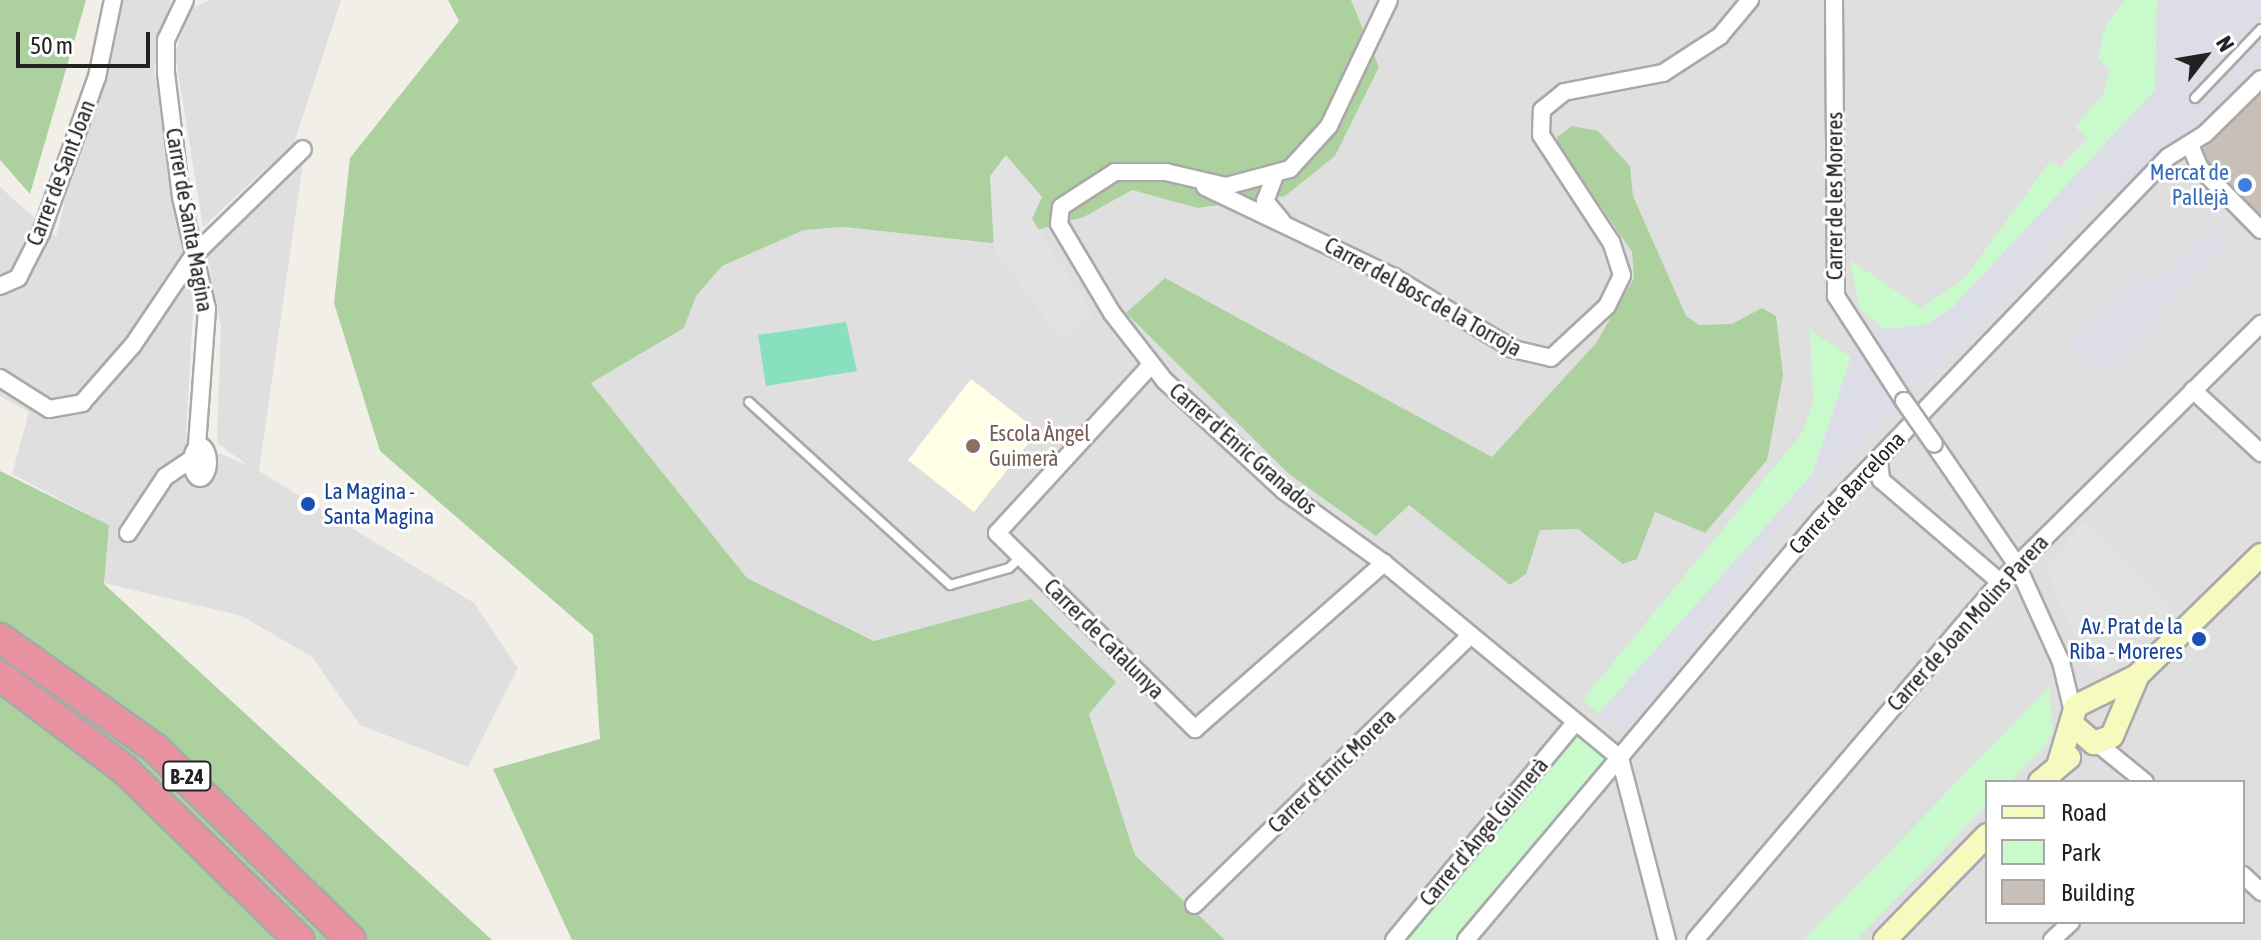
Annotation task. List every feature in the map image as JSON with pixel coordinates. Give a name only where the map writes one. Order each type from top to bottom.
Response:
[{"type":"highway","name":"B-24","points":[[0,638],[155,748],[351,940]]},
{"type":"highway","name":"B-24","points":[[0,676],[124,769],[299,940]]},
{"type":"main road","points":[[2042,780],[2059,763],[2106,733],[2137,676],[2261,555]]},
{"type":"main road","points":[[2059,763],[2073,718],[2096,696],[2137,676]]},
{"type":"main road","points":[[2096,696],[2106,733]]},
{"type":"main road","points":[[2073,718],[2106,733]]},
{"type":"main road","points":[[1897,935],[1985,837]]},
{"type":"street","name":"Carrer de Sant Joan","points":[[0,286],[18,278],[57,192],[97,77],[113,0]]},
{"type":"street","name":"Carrer de Santa Magina","points":[[128,533],[165,477],[195,452],[209,355],[207,309],[193,256],[166,73],[166,40],[185,0]]},
{"type":"street","points":[[1290,226],[1265,201],[1274,178],[1315,148],[1389,0]]},
{"type":"street","name":"Carrer del Bosc de la Torroja","points":[[1193,181],[1394,277],[1513,349],[1551,358],[1607,306],[1622,275],[1611,242],[1541,135],[1542,110],[1564,92],[1663,73],[1720,36],[1750,0]]},
{"type":"street","name":"Carrer de les Moreres","points":[[1834,0],[1836,296],[2017,565],[2061,662],[2073,718]]},
{"type":"street","name":"Carrer de Barcelona","points":[[1466,940],[1821,518],[2069,256],[2168,157],[2190,145],[2261,79]]},
{"type":"street","points":[[2190,145],[2200,168],[2261,230]]},
{"type":"street","points":[[0,378],[49,409],[82,403],[133,345],[193,256],[303,149]]},
{"type":"street","name":"Carrer d'Enric Granados","points":[[1274,178],[1226,186],[1115,172],[1061,207],[1065,235],[1151,365],[1284,491],[1384,563],[1620,758]]},
{"type":"street","name":"Carrer de Joan Molins Parera","points":[[1695,940],[2000,582],[2261,324]]},
{"type":"street","name":"Carrer de Catalunya","points":[[1151,365],[997,533],[1195,729],[1384,563]]},
{"type":"street","points":[[2193,390],[2261,453]]},
{"type":"street","points":[[1879,460],[1881,480],[2000,582]]},
{"type":"street","name":"Carrer d'Enric Morera","points":[[1194,905],[1470,636]]},
{"type":"street","name":"Carrer de les Moreres","points":[[2061,662],[2096,696]]},
{"type":"street","name":"Carrer d'Àngel Guimerà","points":[[1394,940],[1575,723]]},
{"type":"street","points":[[2106,733],[2129,767],[2143,780]]},
{"type":"street","points":[[1620,758],[1667,940]]},
{"type":"street","points":[[2245,877],[2261,892]]},
{"type":"street","points":[[2052,940],[2069,924]]},
{"type":"lane","points":[[2195,98],[2261,29]]},
{"type":"lane","points":[[749,402],[950,585],[1009,568],[1021,557]]},
{"type":"shaded area","points":[[114,0],[171,0],[154,70],[194,290],[186,439],[249,466],[217,443],[221,326],[207,256],[303,162],[259,471],[474,603],[518,668],[468,767],[360,725],[312,657],[242,616],[104,583],[109,525],[12,474],[29,412],[0,396],[0,187],[56,237]]},
{"type":"shaded area","points":[[210,0],[341,0],[294,143],[203,227],[175,54],[189,10]]},
{"type":"shaded area","points":[[1351,0],[2261,0],[2261,940],[1225,940],[1135,855],[1089,714],[1031,599],[875,641],[747,578],[591,383],[684,328],[696,296],[722,266],[804,230],[844,227],[991,243],[1084,217],[1132,190],[1197,208],[1379,67]]},
{"type":"shaded area","points":[[2157,0],[2261,0],[2261,71],[2124,199],[2108,189],[1796,509],[1628,738],[1598,714],[1812,475],[1851,357],[1885,329],[1925,325],[1953,307],[2155,90]]},
{"type":"shaded area","points":[[1006,155],[1042,197],[1032,219],[1093,315],[1061,341],[994,249],[990,176]]},
{"type":"shaded area","points":[[2214,223],[2233,240],[2100,376],[2071,345],[2145,271],[2157,282]]},
{"type":"shaded area","name":"Escola Àngel Guimerà","points":[[971,379],[1038,431],[974,512],[908,460]]},
{"type":"shaded area","points":[[2084,522],[2172,609],[2105,673],[2086,665],[2045,568]]},
{"type":"green space","points":[[0,0],[86,0],[30,194],[0,160]]},
{"type":"green space","points":[[448,0],[1351,0],[1379,67],[1335,156],[1285,196],[1197,208],[1132,190],[1084,217],[991,243],[844,227],[804,230],[722,266],[696,296],[684,328],[591,383],[747,578],[874,641],[1031,599],[1116,682],[1089,714],[1135,855],[1225,940],[572,940],[493,769],[600,739],[593,635],[380,451],[334,303],[350,158],[459,21]]},
{"type":"green space","points":[[2124,0],[2157,0],[2155,90],[1953,307],[1925,325],[1885,329],[1860,309],[1850,260],[1921,308],[1965,278],[2050,161],[2060,168],[2087,138],[2075,127],[2103,94],[2110,70],[2098,59],[2105,27]]},
{"type":"green space","points":[[1572,126],[1598,131],[1630,166],[1633,196],[1686,316],[1699,325],[1732,324],[1762,308],[1776,316],[1783,375],[1767,460],[1705,533],[1655,512],[1637,559],[1623,564],[1578,529],[1540,530],[1526,574],[1510,585],[1409,505],[1376,536],[1289,474],[1126,313],[1165,278],[1492,457],[1596,343],[1634,278],[1632,252],[1558,144],[1557,137]]},
{"type":"green space","points":[[846,322],[857,371],[766,386],[758,335]]},
{"type":"green space","points":[[1810,330],[1851,357],[1812,475],[1598,714],[1583,699],[1803,432],[1813,401]]},
{"type":"green space","points":[[0,471],[109,525],[104,584],[492,940],[0,940]]},
{"type":"green space","points":[[2049,687],[2053,732],[2042,750],[2012,780],[1985,780],[1985,807],[1856,940],[1804,940]]},
{"type":"green space","points":[[1580,732],[1615,758],[1464,940],[1397,940]]},
{"type":"building","name":"Mercat de Pallejà","points":[[2261,93],[2261,218],[2199,153]]},
{"type":"place","name":"Mercat de Pallejà","points":[[2245,185]]},
{"type":"place","name":"Escola Àngel Guimerà","points":[[973,446]]},
{"type":"place","name":"La Magina - Santa Magina","points":[[308,504]]},
{"type":"place","name":"Av. Prat de la Riba - Moreres","points":[[2199,639]]}]
